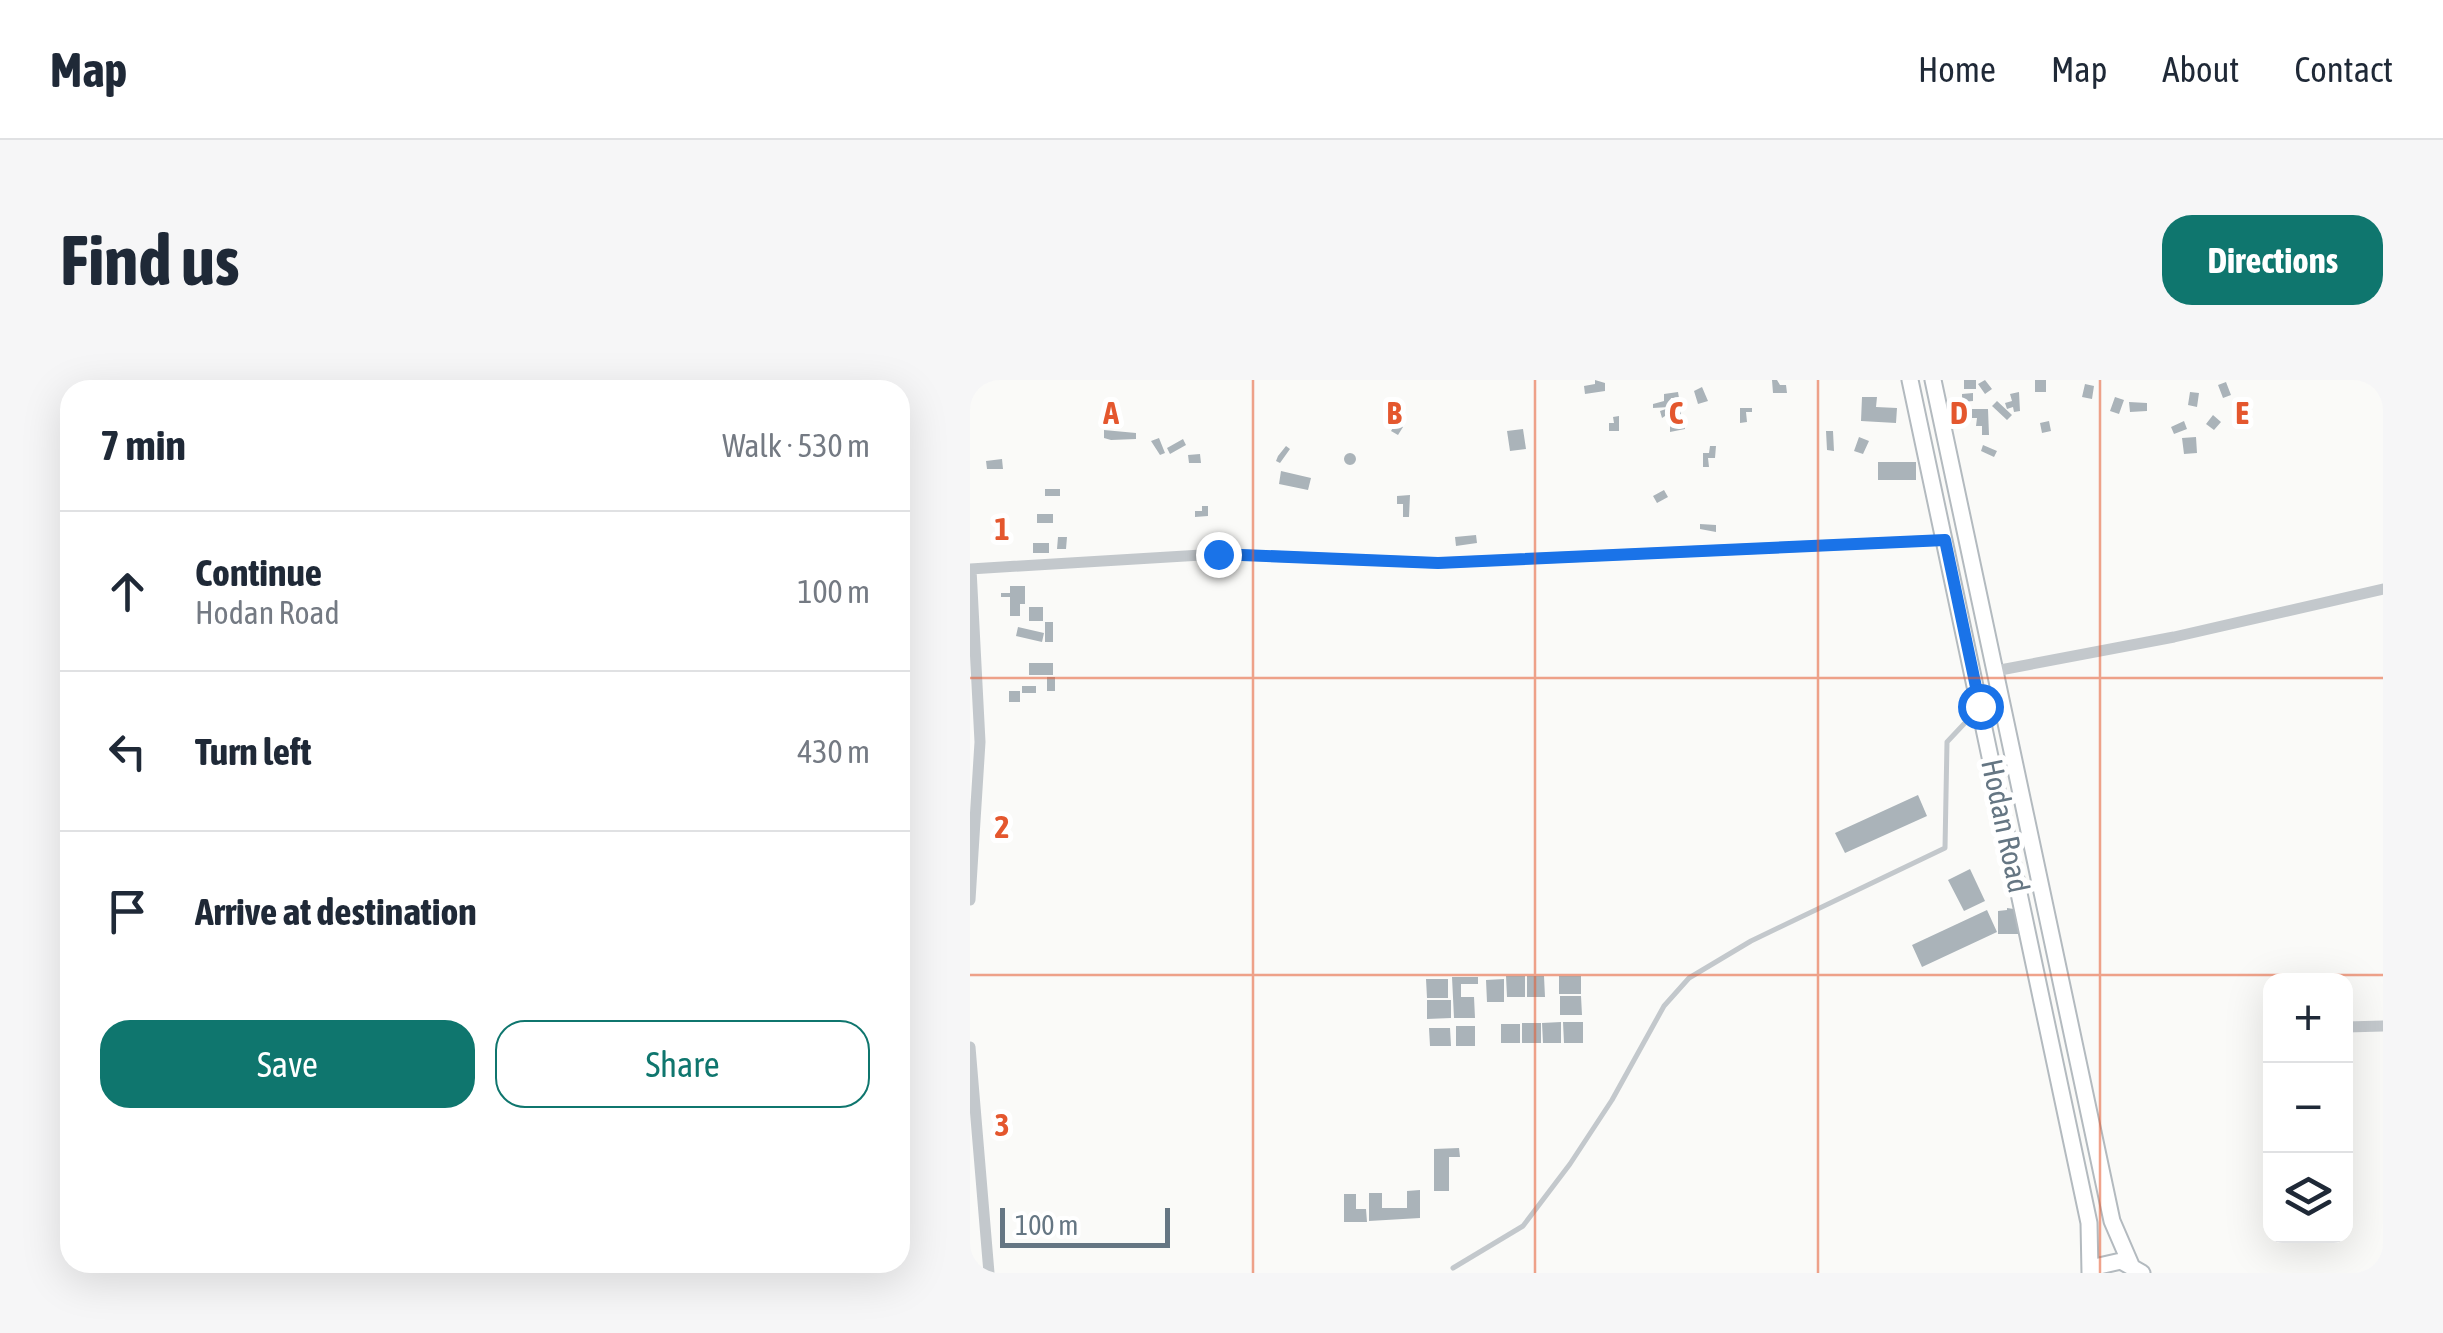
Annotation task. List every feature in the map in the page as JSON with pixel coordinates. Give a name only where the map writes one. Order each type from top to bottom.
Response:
[{"type":"main road","name":"Hodan Road","points":[[1910,380],[2089,1223],[2091,1273],[2110,1262],[2137,1269]]},
{"type":"main road","name":"Hodan Road","points":[[1933,380],[2112,1221],[2137,1269]]},
{"type":"street","points":[[970,900],[980,742],[970,569],[1218,554],[1438,563],[1945,540]]},
{"type":"street","points":[[1995,671],[2174,637],[2383,589]]},
{"type":"street","points":[[2353,1027],[2383,1026]]},
{"type":"street","points":[[970,1047],[989,1273]]},
{"type":"lane","points":[[1454,1268],[1523,1226],[1612,1100],[1664,1006],[1689,978],[1751,941],[1945,848],[1947,742],[1980,706]]},
{"type":"building","points":[[1595,380],[1605,383],[1605,391],[1585,394],[1584,386],[1595,384]]},
{"type":"building","points":[[1772,380],[1786,385],[1787,393],[1773,393]]},
{"type":"building","points":[[1964,380],[1976,380],[1976,389],[1964,389]]},
{"type":"building","points":[[1985,380],[1992,389],[1985,394],[1978,384]]},
{"type":"building","points":[[2035,380],[2046,380],[2046,392],[2035,392]]},
{"type":"building","points":[[2226,382],[2231,395],[2223,398],[2218,385]]},
{"type":"building","points":[[2085,384],[2094,386],[2092,399],[2082,397]]},
{"type":"building","points":[[1702,387],[1708,401],[1698,404],[1694,391]]},
{"type":"building","points":[[1678,392],[1679,398],[1671,398],[1669,407],[1653,408],[1653,404],[1664,401],[1664,394]]},
{"type":"building","points":[[2019,392],[2020,411],[2007,409],[2005,403],[2012,401],[2010,394]]},
{"type":"building","points":[[2190,392],[2199,393],[2197,407],[2188,405]]},
{"type":"building","points":[[1973,393],[1973,401],[1962,402],[1962,394]]},
{"type":"building","points":[[1862,397],[1877,397],[1876,407],[1897,408],[1896,423],[1861,421]]},
{"type":"building","points":[[2115,397],[2124,400],[2119,414],[2110,411]]},
{"type":"building","points":[[1997,401],[2012,415],[2007,420],[1992,406]]},
{"type":"building","points":[[2129,402],[2147,403],[2147,411],[2130,412]]},
{"type":"building","points":[[1679,408],[1681,414],[1676,417],[1682,416],[1684,421],[1678,425],[1684,424],[1685,429],[1670,432],[1670,425],[1674,425],[1671,412],[1662,418],[1660,411]]},
{"type":"building","points":[[1740,408],[1752,408],[1752,412],[1746,412],[1747,422],[1740,423]]},
{"type":"building","points":[[1972,409],[1988,409],[1989,435],[1982,435],[1982,426],[1976,426]]},
{"type":"building","points":[[2213,415],[2221,422],[2214,430],[2206,424]]},
{"type":"building","points":[[1619,416],[1619,431],[1609,431],[1613,417]]},
{"type":"building","points":[[1391,419],[1403,427],[1398,435],[1391,431]]},
{"type":"building","points":[[2049,421],[2051,431],[2042,433],[2040,423]]},
{"type":"building","points":[[2184,421],[2187,429],[2174,434],[2171,427]]},
{"type":"building","points":[[1523,429],[1526,449],[1510,451],[1507,431]]},
{"type":"building","points":[[1104,430],[1136,433],[1136,439],[1111,440],[1104,438]]},
{"type":"building","points":[[1826,431],[1833,431],[1834,451],[1827,450]]},
{"type":"building","points":[[1859,437],[1869,441],[1863,454],[1854,451]]},
{"type":"building","points":[[2196,437],[2197,453],[2184,454],[2182,438]]},
{"type":"building","points":[[1159,438],[1165,453],[1160,455],[1151,441]]},
{"type":"building","points":[[1183,439],[1186,445],[1170,454],[1167,448]]},
{"type":"building","points":[[1983,445],[1997,451],[1994,457],[1981,451]]},
{"type":"building","points":[[1286,446],[1290,449],[1280,463],[1276,461],[1278,456]]},
{"type":"building","points":[[1710,446],[1716,446],[1715,458],[1708,458],[1709,467],[1703,467],[1703,453],[1709,453]]},
{"type":"building","points":[[1350,453],[1356,459],[1350,465],[1344,459]]},
{"type":"building","points":[[1200,454],[1201,463],[1189,463],[1188,455]]},
{"type":"building","points":[[1002,459],[1003,469],[987,469],[986,461]]},
{"type":"building","points":[[1878,462],[1916,462],[1916,480],[1878,480]]},
{"type":"building","points":[[1281,471],[1311,478],[1308,490],[1279,484]]},
{"type":"building","points":[[1045,489],[1060,489],[1060,496],[1045,496]]},
{"type":"building","points":[[1664,490],[1668,497],[1657,503],[1653,496]]},
{"type":"building","points":[[1410,495],[1409,517],[1403,517],[1403,504],[1397,504],[1397,496]]},
{"type":"building","points":[[1202,506],[1208,506],[1208,516],[1195,517],[1195,511],[1202,511]]},
{"type":"building","points":[[1037,514],[1053,514],[1053,523],[1037,523]]},
{"type":"building","points":[[1700,524],[1716,525],[1716,532],[1700,529]]},
{"type":"building","points":[[1476,535],[1477,543],[1456,546],[1455,537]]},
{"type":"building","points":[[1058,537],[1067,537],[1066,549],[1057,549]]},
{"type":"building","points":[[1033,543],[1049,543],[1049,553],[1033,553]]},
{"type":"building","points":[[1010,586],[1025,586],[1020,616],[1010,616],[1010,597],[1001,597],[1001,593],[1010,593]]},
{"type":"building","points":[[1029,607],[1043,607],[1043,621],[1029,621]]},
{"type":"building","points":[[1045,622],[1053,622],[1053,642],[1045,642]]},
{"type":"building","points":[[1018,627],[1044,633],[1042,642],[1016,636]]},
{"type":"building","points":[[1029,663],[1053,663],[1053,675],[1029,675]]},
{"type":"building","points":[[1047,677],[1055,677],[1055,691],[1047,691]]},
{"type":"building","points":[[1022,686],[1036,686],[1036,693],[1022,693]]},
{"type":"building","points":[[1009,691],[1020,691],[1020,702],[1009,702]]},
{"type":"building","points":[[1918,795],[1927,816],[1845,853],[1835,833]]},
{"type":"building","points":[[1970,869],[1985,901],[1964,911],[1948,880]]},
{"type":"building","points":[[1987,910],[1997,932],[1922,967],[1912,945]]},
{"type":"building","points":[[2021,910],[2022,934],[1998,934],[1998,911]]},
{"type":"building","points":[[1506,976],[1525,976],[1525,997],[1507,997]]},
{"type":"building","points":[[1527,976],[1544,976],[1545,997],[1527,997]]},
{"type":"building","points":[[1559,976],[1581,976],[1581,994],[1559,994]]},
{"type":"building","points":[[1452,977],[1478,977],[1478,984],[1461,984],[1461,997],[1474,997],[1475,1018],[1454,1018]]},
{"type":"building","points":[[1426,979],[1448,979],[1448,998],[1427,998]]},
{"type":"building","points":[[1504,979],[1504,1002],[1487,1002],[1486,980]]},
{"type":"building","points":[[1560,996],[1581,996],[1582,1015],[1560,1015]]},
{"type":"building","points":[[1427,1000],[1451,1000],[1451,1018],[1427,1019]]},
{"type":"building","points":[[1561,1022],[1561,1043],[1543,1043],[1542,1023]]},
{"type":"building","points":[[1563,1022],[1583,1022],[1583,1043],[1564,1043]]},
{"type":"building","points":[[1522,1023],[1541,1023],[1541,1043],[1522,1043]]},
{"type":"building","points":[[1501,1024],[1520,1024],[1520,1043],[1501,1043]]},
{"type":"building","points":[[1456,1026],[1475,1026],[1475,1046],[1456,1046]]},
{"type":"building","points":[[1429,1028],[1450,1028],[1451,1046],[1430,1046]]},
{"type":"building","points":[[1459,1148],[1460,1157],[1449,1157],[1449,1191],[1434,1191],[1434,1149]]},
{"type":"building","points":[[1420,1190],[1420,1218],[1369,1221],[1369,1193],[1382,1193],[1382,1208],[1407,1208],[1407,1191]]},
{"type":"building","points":[[1344,1194],[1356,1194],[1356,1209],[1366,1209],[1367,1222],[1344,1222]]},
{"type":"route","points":[[1218,554],[1438,563],[1945,540],[1980,706]]}]
